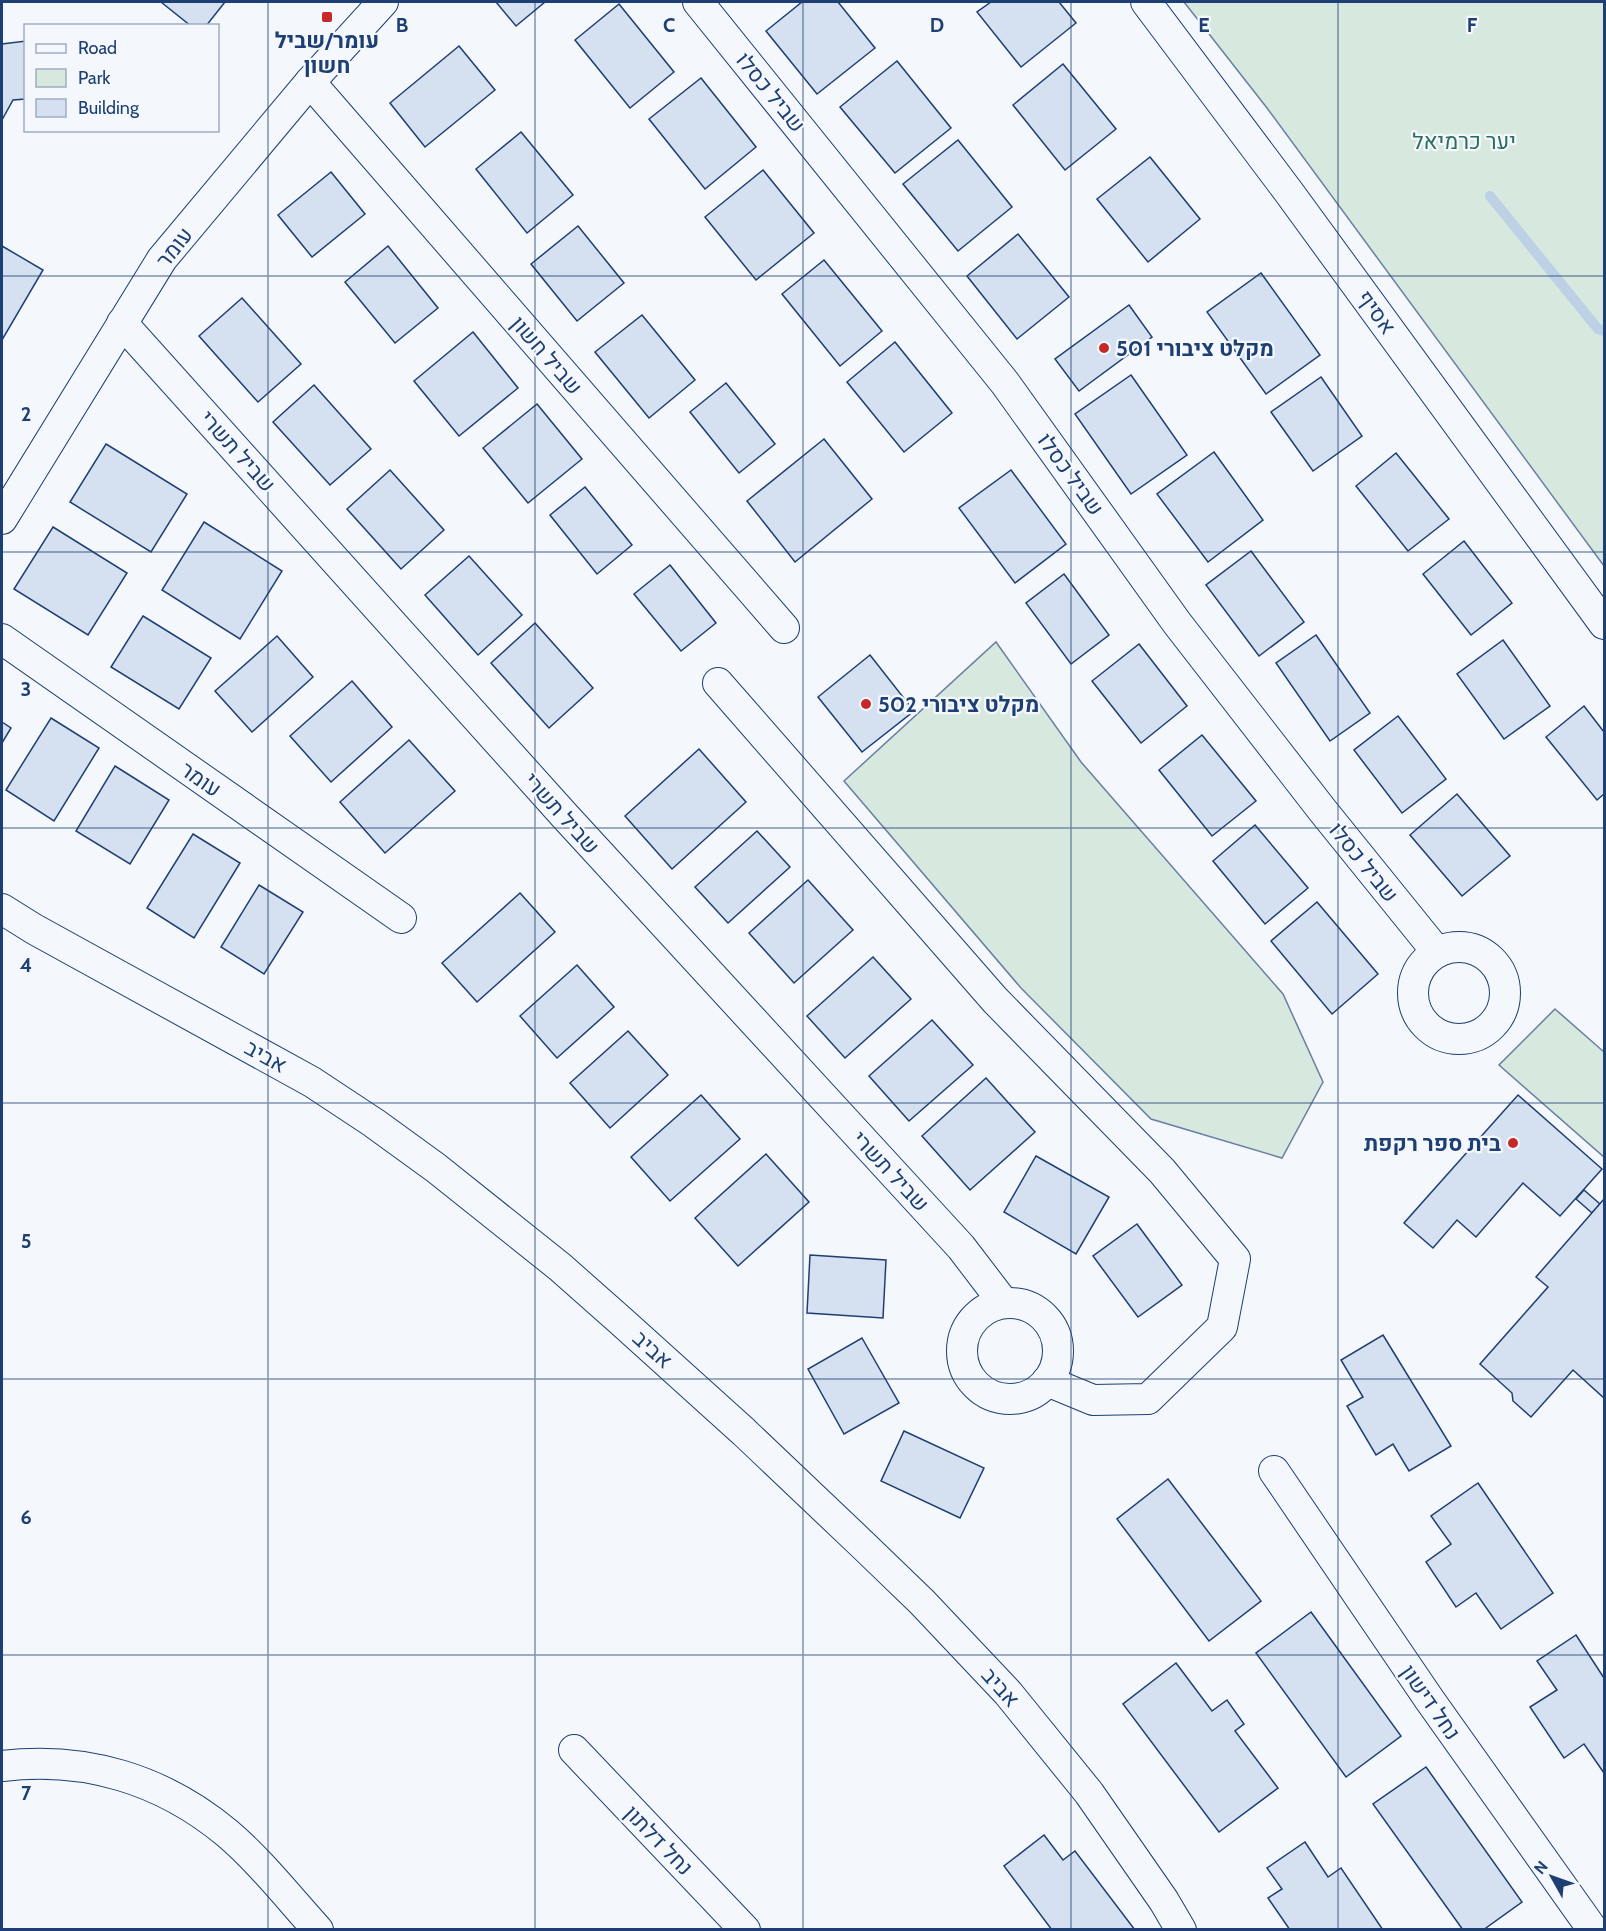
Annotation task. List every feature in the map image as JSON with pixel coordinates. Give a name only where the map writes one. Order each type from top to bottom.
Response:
[{"type":"street","name":"עומר","points":[[2,519],[162,259],[310,82],[383,2]]},
{"type":"street","name":"שביל כסלו","points":[[698,2],[1005,383],[1177,623],[1323,811],[1437,952]]},
{"type":"street","name":"אסיף","points":[[1146,2],[1288,190],[1605,624]]},
{"type":"street","name":"שביל חשון","points":[[310,82],[784,628]]},
{"type":"street","name":"שביל תשרי","points":[[122,323],[564,815],[961,1247],[1003,1302]]},
{"type":"street","name":"עומר","points":[[2,639],[401,918]]},
{"type":"street","points":[[718,683],[995,1000],[1162,1171],[1235,1259],[1222,1327],[1148,1399],[1093,1400],[1047,1381]]},
{"type":"street","name":"אביב","points":[[2,909],[34,929],[312,1082],[436,1168],[578,1283],[683,1376],[804,1489],[922,1602],[1008,1693],[1089,1793],[1181,1929]]},
{"type":"street","points":[[1003,1302],[1020,1303],[1035,1309],[1048,1320],[1056,1334],[1058,1351],[1055,1367],[1047,1381],[1035,1392],[1021,1398],[1005,1399],[990,1395],[977,1387],[967,1374],[962,1360],[961,1344],[966,1329],[975,1316],[1003,1302]]},
{"type":"street","name":"נחל דישון","points":[[1274,1471],[1423,1690],[1593,1929]]},
{"type":"street","name":"נחל דלתון","points":[[574,1750],[745,1929]]},
{"type":"street","points":[[2,1766],[30,1763],[80,1765],[131,1777],[179,1799],[227,1833],[318,1929]]},
{"type":"green space","name":"יער כרמיאל","points":[[1184,2],[1604,2],[1604,566],[1267,108]]},
{"type":"green space","points":[[996,642],[1081,762],[1283,994],[1323,1082],[1282,1158],[1151,1119],[1021,988],[844,781]]},
{"type":"green space","points":[[1555,1009],[1604,1052],[1604,1157],[1499,1065]]},
{"type":"building","points":[[161,2],[225,2],[208,24],[188,24]]},
{"type":"building","points":[[496,2],[545,2],[516,26]]},
{"type":"building","points":[[802,2],[838,2],[875,48],[817,94],[766,31]]},
{"type":"building","points":[[991,2],[1059,2],[1076,23],[1021,67],[977,12]]},
{"type":"building","points":[[619,4],[674,72],[630,108],[575,40]]},
{"type":"building","points":[[24,41],[24,99],[13,100],[2,120],[2,44]]},
{"type":"building","points":[[459,46],[495,90],[425,147],[390,103]]},
{"type":"building","points":[[897,61],[951,128],[895,173],[840,107]]},
{"type":"building","points":[[1063,64],[1116,129],[1065,170],[1013,105]]},
{"type":"building","points":[[701,78],[756,147],[705,189],[649,119]]},
{"type":"building","points":[[521,132],[573,195],[527,233],[476,169]]},
{"type":"building","points":[[958,140],[1012,207],[958,251],[903,184]]},
{"type":"building","points":[[1150,157],[1200,219],[1148,262],[1097,199]]},
{"type":"building","points":[[763,170],[814,233],[756,280],[705,217]]},
{"type":"building","points":[[331,172],[365,214],[312,257],[278,215]]},
{"type":"building","points":[[578,226],[624,283],[577,321],[531,264]]},
{"type":"building","points":[[1018,234],[1069,297],[1017,339],[967,276]]},
{"type":"building","points":[[2,246],[43,270],[2,340]]},
{"type":"building","points":[[388,246],[438,308],[395,343],[345,282]]},
{"type":"building","points":[[824,260],[882,331],[840,366],[782,294]]},
{"type":"building","points":[[1261,273],[1320,355],[1266,394],[1207,312]]},
{"type":"building","points":[[242,298],[301,364],[258,402],[199,336]]},
{"type":"building","name":"מקלט ציבורי 501","points":[[1129,305],[1152,337],[1079,391],[1055,359]]},
{"type":"building","points":[[642,315],[695,380],[649,418],[595,352]]},
{"type":"building","points":[[473,332],[518,388],[459,436],[414,381]]},
{"type":"building","points":[[895,342],[952,413],[904,452],[847,382]]},
{"type":"building","points":[[1131,375],[1187,455],[1131,494],[1075,414]]},
{"type":"building","points":[[1321,377],[1362,436],[1313,471],[1271,412]]},
{"type":"building","points":[[726,383],[775,444],[739,473],[690,412]]},
{"type":"building","points":[[314,385],[371,449],[330,485],[273,422]]},
{"type":"building","points":[[537,404],[582,459],[528,503],[483,448]]},
{"type":"building","points":[[824,439],[872,499],[795,562],[747,501]]},
{"type":"building","points":[[106,444],[187,494],[151,552],[70,502]]},
{"type":"building","points":[[1214,452],[1263,520],[1208,562],[1157,494]]},
{"type":"building","points":[[1396,453],[1449,519],[1408,551],[1356,486]]},
{"type":"building","points":[[390,470],[444,530],[401,569],[347,509]]},
{"type":"building","points":[[1011,470],[1066,544],[1015,583],[959,508]]},
{"type":"building","points":[[585,487],[632,545],[597,574],[550,515]]},
{"type":"building","points":[[204,522],[282,571],[240,639],[162,590]]},
{"type":"building","points":[[53,527],[127,573],[88,635],[14,589]]},
{"type":"building","points":[[1464,541],[1512,603],[1471,635],[1423,574]]},
{"type":"building","points":[[1251,551],[1304,622],[1259,656],[1206,585]]},
{"type":"building","points":[[469,556],[522,615],[478,655],[425,595]]},
{"type":"building","points":[[670,565],[716,623],[681,651],[634,594]]},
{"type":"building","points":[[1064,574],[1109,635],[1071,664],[1026,603]]},
{"type":"building","points":[[143,616],[211,658],[179,709],[111,667]]},
{"type":"building","points":[[535,623],[593,688],[549,728],[491,663]]},
{"type":"building","points":[[1316,635],[1370,713],[1330,741],[1276,663]]},
{"type":"building","points":[[277,636],[313,677],[252,732],[215,691]]},
{"type":"building","points":[[1503,640],[1550,706],[1504,739],[1457,674]]},
{"type":"building","points":[[1139,644],[1187,706],[1141,743],[1092,681]]},
{"type":"building","name":"מקלט ציבורי 502","points":[[870,655],[914,711],[862,752],[818,697]]},
{"type":"building","points":[[352,681],[392,727],[331,782],[290,736]]},
{"type":"building","points":[[1584,706],[1604,732],[1604,794],[1597,800],[1546,737]]},
{"type":"building","points":[[1398,716],[1446,779],[1402,813],[1354,750]]},
{"type":"building","points":[[51,718],[99,748],[54,821],[6,790]]},
{"type":"building","points":[[2,722],[11,728],[2,743]]},
{"type":"building","points":[[1202,735],[1256,801],[1212,836],[1159,770]]},
{"type":"building","points":[[409,740],[455,791],[385,853],[340,802]]},
{"type":"building","points":[[699,749],[746,802],[672,869],[625,816]]},
{"type":"building","points":[[115,766],[169,800],[130,864],[76,831]]},
{"type":"building","points":[[1457,794],[1510,856],[1462,896],[1410,835]]},
{"type":"building","points":[[1255,825],[1308,888],[1265,924],[1213,861]]},
{"type":"building","points":[[757,831],[790,867],[728,923],[695,887]]},
{"type":"building","points":[[193,834],[240,863],[194,938],[147,908]]},
{"type":"building","points":[[808,880],[853,930],[794,983],[749,933]]},
{"type":"building","points":[[259,885],[303,912],[264,974],[221,947]]},
{"type":"building","points":[[520,893],[555,932],[477,1002],[442,963]]},
{"type":"building","points":[[1317,902],[1378,974],[1332,1014],[1271,941]]},
{"type":"building","points":[[873,957],[911,999],[845,1058],[807,1016]]},
{"type":"building","points":[[577,965],[614,1007],[557,1058],[520,1016]]},
{"type":"building","points":[[932,1020],[973,1065],[909,1121],[869,1076]]},
{"type":"building","points":[[628,1031],[668,1075],[610,1128],[570,1083]]},
{"type":"building","points":[[986,1078],[1035,1132],[970,1190],[922,1136]]},
{"type":"building","points":[[701,1095],[740,1139],[670,1201],[631,1157]]},
{"type":"building","points":[[1518,1095],[1602,1169],[1560,1216],[1523,1183],[1476,1237],[1457,1220],[1433,1248],[1404,1223]]},
{"type":"building","points":[[766,1154],[809,1202],[738,1266],[695,1218]]},
{"type":"building","points":[[1036,1156],[1109,1197],[1076,1254],[1004,1212]]},
{"type":"building","points":[[1584,1190],[1600,1204],[1592,1213],[1576,1199]]},
{"type":"building","points":[[1604,1199],[1604,1398],[1573,1370],[1531,1417],[1513,1401],[1512,1393],[1480,1364],[1548,1287],[1536,1277]]},
{"type":"building","points":[[1137,1224],[1182,1285],[1138,1317],[1093,1256]]},
{"type":"building","points":[[810,1255],[886,1260],[883,1318],[807,1313]]},
{"type":"building","points":[[1383,1335],[1451,1446],[1409,1471],[1393,1444],[1376,1455],[1347,1406],[1363,1397],[1341,1360]]},
{"type":"building","points":[[862,1338],[899,1403],[844,1434],[808,1369]]},
{"type":"building","points":[[904,1431],[984,1468],[960,1518],[881,1481]]},
{"type":"building","points":[[1168,1479],[1261,1601],[1209,1641],[1117,1519]]},
{"type":"building","points":[[1478,1483],[1553,1593],[1501,1629],[1476,1593],[1456,1607],[1426,1562],[1451,1544],[1431,1516]]},
{"type":"building","points":[[1311,1612],[1401,1736],[1346,1777],[1256,1653]]},
{"type":"building","points":[[1576,1635],[1604,1678],[1604,1773],[1584,1744],[1564,1758],[1530,1707],[1557,1690],[1537,1661]]},
{"type":"building","points":[[1176,1663],[1212,1711],[1227,1700],[1244,1724],[1235,1731],[1278,1788],[1219,1832],[1123,1704]]},
{"type":"building","points":[[1426,1767],[1522,1902],[1483,1930],[1463,1930],[1373,1804]]},
{"type":"building","points":[[1044,1835],[1063,1860],[1075,1851],[1135,1930],[1052,1930],[1004,1866]]},
{"type":"building","points":[[1305,1842],[1328,1877],[1341,1868],[1383,1930],[1290,1930],[1268,1898],[1282,1889],[1267,1868]]},
{"type":"waterway","points":[[1490,196],[1598,329],[1604,331]]},
{"type":"place","name":"עומר/שביל חשון","points":[[327,17]]},
{"type":"place","name":"מקלט ציבורי 501","points":[[1104,348]]},
{"type":"place","name":"מקלט ציבורי 502","points":[[866,704]]},
{"type":"place","name":"בית ספר רקפת","points":[[1513,1143]]}]
